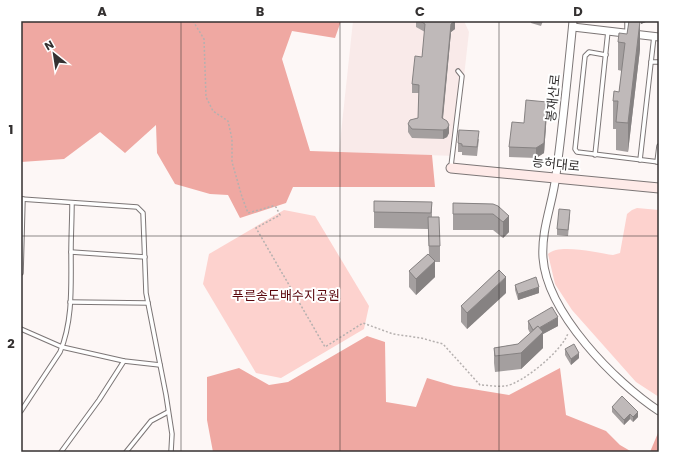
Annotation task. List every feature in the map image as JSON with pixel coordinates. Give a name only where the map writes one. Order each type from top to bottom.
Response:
[{"type":"main road","name":"능허대로","points":[[451,168],[659,188]]},
{"type":"street","points":[[573,24],[608,31],[656,37]]},
{"type":"street","name":"봉재산로","points":[[573,24],[556,177],[544,228],[543,259],[549,288],[576,332],[600,361],[637,397],[659,411]]},
{"type":"lane","points":[[627,21],[627,33]]},
{"type":"lane","points":[[595,155],[608,31]]},
{"type":"lane","points":[[640,160],[651,62],[656,37]]},
{"type":"lane","points":[[606,55],[589,52],[585,56],[575,149],[577,152],[595,155],[658,162],[659,146]]},
{"type":"lane","points":[[651,62],[659,62]]},
{"type":"lane","points":[[451,168],[462,76],[458,71]]},
{"type":"lane","points":[[21,273],[22,199],[137,206],[143,213],[148,303],[172,434],[171,452]]},
{"type":"lane","points":[[21,411],[62,347],[69,322],[72,203]]},
{"type":"lane","points":[[70,252],[145,257]]},
{"type":"lane","points":[[70,302],[148,303]]},
{"type":"lane","points":[[21,329],[62,347],[124,361],[160,364]]},
{"type":"lane","points":[[61,452],[99,400],[124,361]]},
{"type":"lane","points":[[126,452],[151,421],[168,412]]},
{"type":"path","points":[[193,21],[204,39],[206,97],[213,111],[228,121],[232,139],[232,162],[248,213],[273,206],[276,207],[280,215],[256,228],[325,347],[363,323],[393,334],[421,338],[443,344],[480,384],[506,386],[531,373],[554,354],[568,336],[569,330]]},
{"type":"shaded area","points":[[21,21],[341,21],[335,38],[292,31],[282,59],[310,151],[432,155],[435,187],[293,187],[286,203],[240,218],[228,195],[210,194],[175,184],[157,153],[156,125],[125,153],[100,132],[64,159],[21,162]]},
{"type":"shaded area","points":[[353,21],[464,21],[469,32],[455,156],[339,152]]},
{"type":"shaded area","points":[[367,336],[385,342],[386,402],[416,407],[427,378],[454,386],[509,395],[560,368],[566,415],[606,431],[620,445],[632,452],[213,452],[207,420],[207,377],[239,368],[269,385],[288,382]]},
{"type":"shaded area","points":[[658,433],[659,452],[650,452]]},
{"type":"green space","points":[[637,208],[659,210],[659,397],[636,382],[572,310],[555,284],[548,254],[561,249],[589,251],[613,255],[620,253],[627,214]]},
{"type":"green space","name":"푸른송도배수지공원","points":[[284,210],[315,216],[369,306],[364,329],[281,378],[256,373],[203,284],[209,254]]},
{"type":"building","points":[[420,21],[455,21],[451,24],[442,118],[447,121],[449,125],[447,129],[443,130],[412,129],[408,124],[410,120],[418,118],[419,85],[412,84],[415,56],[422,57],[425,24]]},
{"type":"building","points":[[629,21],[640,21],[628,123],[616,122],[618,101],[613,101],[614,91],[619,92],[625,43],[618,42],[619,33],[627,34]]},
{"type":"building","points":[[526,100],[547,102],[544,143],[536,148],[509,147],[512,122],[524,123]]},
{"type":"building","points":[[459,130],[479,131],[477,147],[462,146],[462,144],[458,143]]},
{"type":"building","points":[[374,201],[432,202],[431,213],[374,212]]},
{"type":"building","points":[[453,203],[493,204],[498,206],[509,216],[503,222],[493,214],[453,214]]},
{"type":"building","points":[[559,209],[570,210],[568,230],[557,229]]},
{"type":"building","points":[[428,217],[439,217],[440,246],[429,246]]},
{"type":"building","points":[[428,254],[435,261],[416,279],[409,271]]},
{"type":"building","points":[[499,270],[506,277],[467,313],[461,306]]},
{"type":"building","points":[[536,277],[539,287],[518,294],[515,285]]},
{"type":"building","points":[[552,307],[558,317],[539,328],[538,326],[533,330],[528,321]]},
{"type":"building","points":[[538,326],[543,332],[521,353],[495,356],[494,348],[518,344]]},
{"type":"building","points":[[574,344],[579,353],[571,359],[565,349]]},
{"type":"building","points":[[622,396],[638,412],[633,417],[630,414],[624,420],[612,407]]}]
